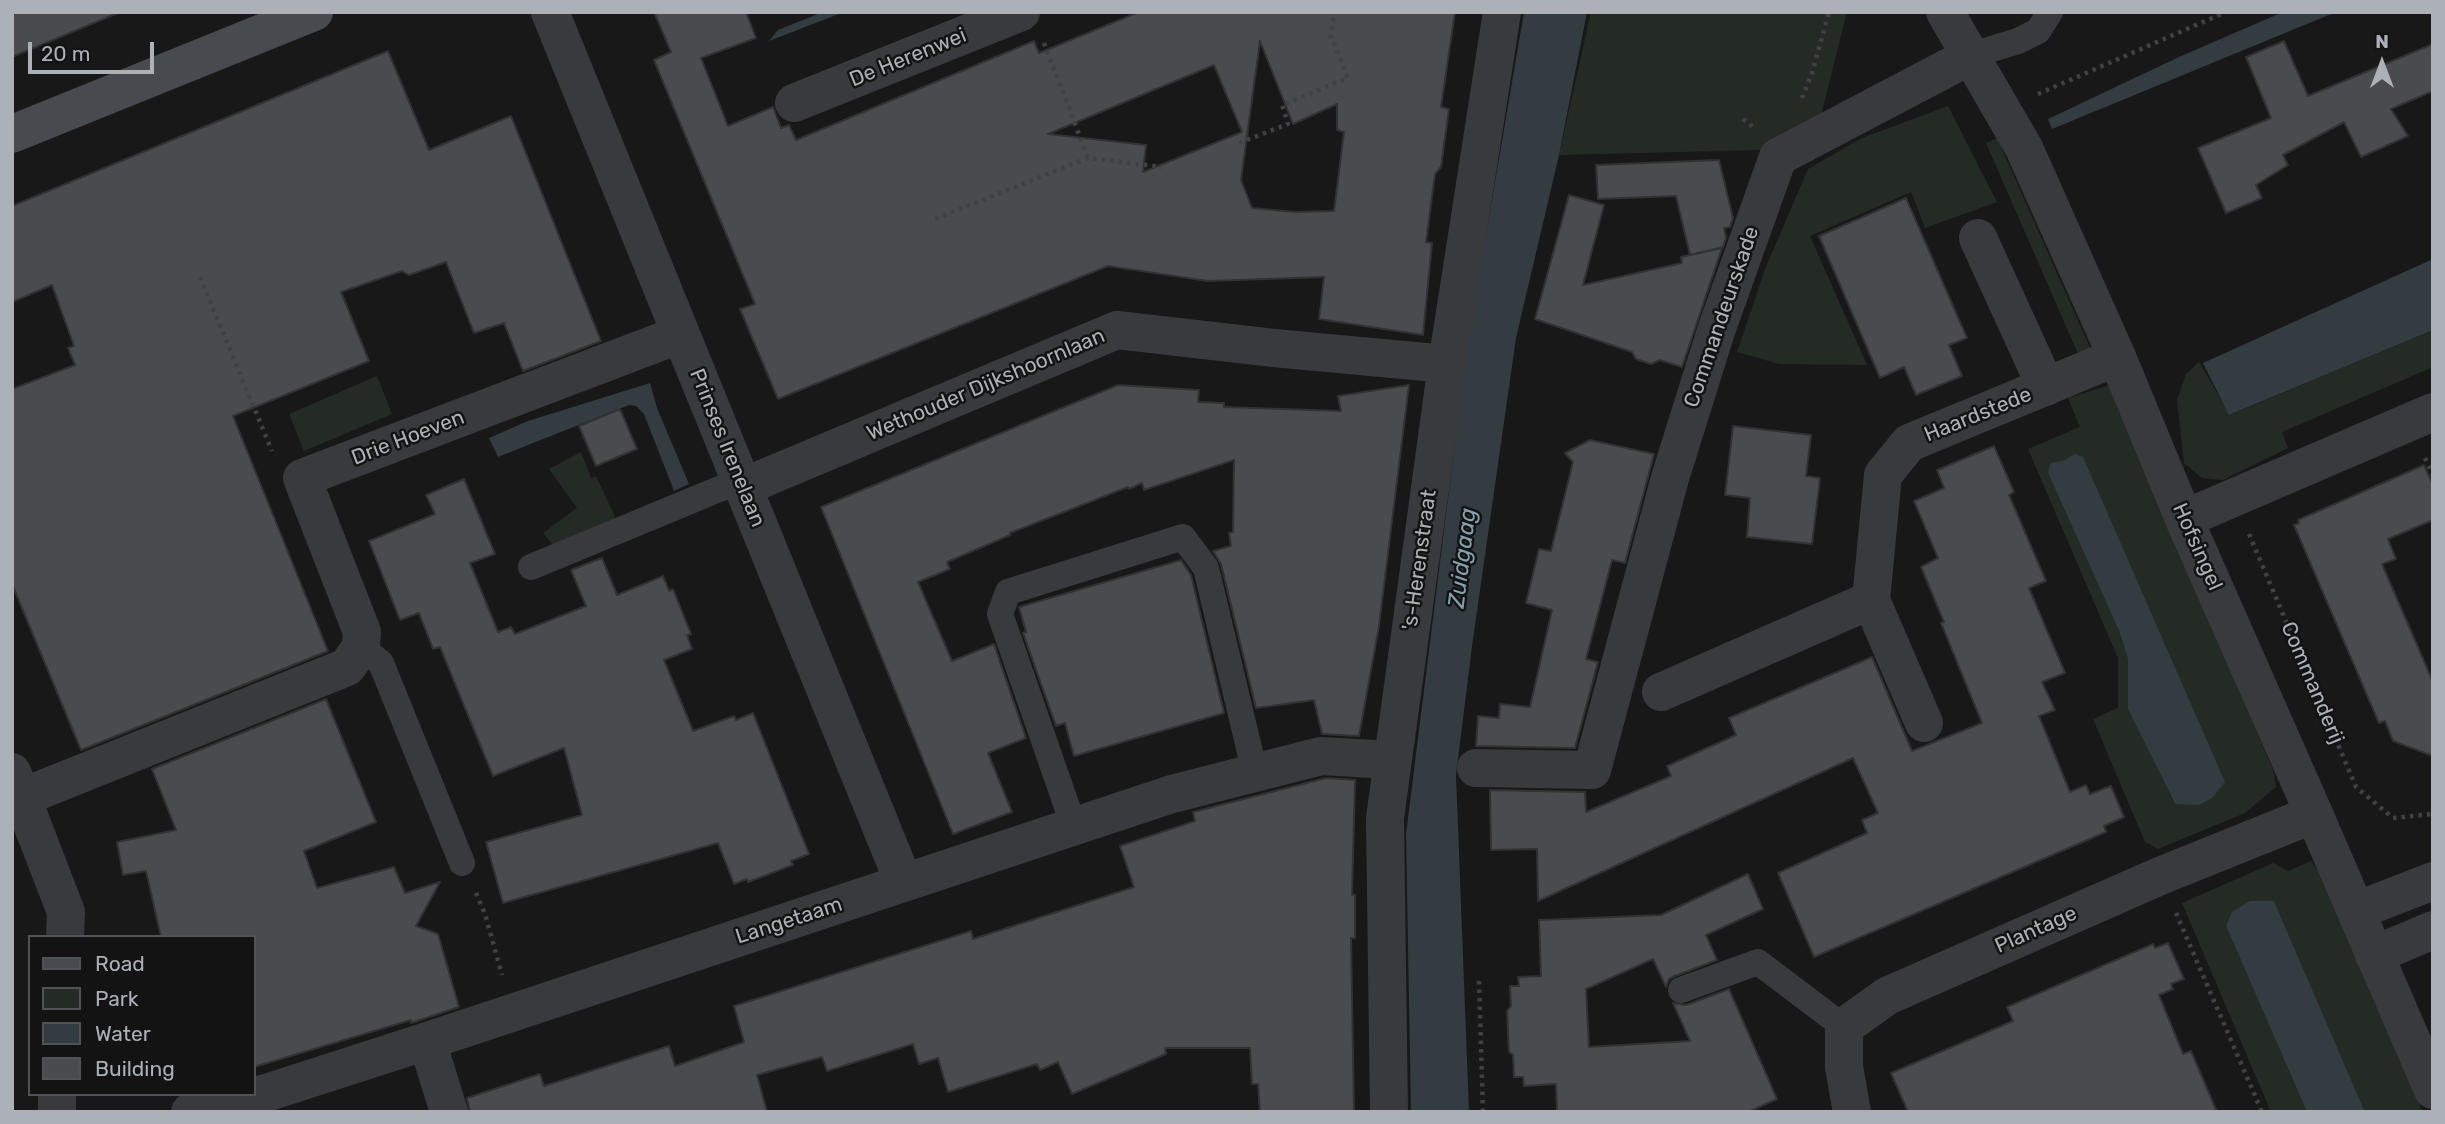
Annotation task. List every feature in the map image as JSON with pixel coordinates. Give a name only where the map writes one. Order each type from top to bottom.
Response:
[{"type":"main road","points":[[12,134],[314,12]]},
{"type":"street","name":"Prinses Irenelaan","points":[[550,12],[904,883]]},
{"type":"street","name":"'s-Herenstraat","points":[[1389,1112],[1385,818],[1447,364],[1502,12]]},
{"type":"street","name":"Hofsingel","points":[[1945,12],[2024,148],[2433,1090]]},
{"type":"street","name":"De Herenwei","points":[[794,103],[1032,24]]},
{"type":"street","points":[[1778,157],[1972,55]]},
{"type":"street","name":"Commandeurskade","points":[[1476,768],[1592,770],[1670,478],[1716,331],[1778,157]]},
{"type":"street","name":"Haardstede","points":[[1978,238],[2046,387]]},
{"type":"street","name":"Wethouder Dijkshoornlaan","points":[[742,484],[1118,330],[1447,364]]},
{"type":"street","name":"Drie Hoeven","points":[[302,478],[681,334]]},
{"type":"street","name":"Haardstede","points":[[1924,723],[1871,600],[1883,475],[1909,443],[2117,357]]},
{"type":"street","points":[[2184,519],[2433,412]]},
{"type":"street","points":[[65,935],[66,912],[18,785],[347,667],[361,647],[362,632],[302,478]]},
{"type":"street","points":[[1661,692],[1871,600]]},
{"type":"street","name":"Langetaam","points":[[256,1096],[1172,794],[1321,756],[1392,760]]},
{"type":"street","name":"Plantage","points":[[1844,1027],[1887,996],[2160,876],[2314,814]]},
{"type":"street","points":[[2356,911],[2433,881]]},
{"type":"street","points":[[2374,955],[2433,930]]},
{"type":"street","points":[[1844,1027],[1843,1067],[1852,1112]]},
{"type":"street","points":[[427,1041],[449,1112]]},
{"type":"street","name":"Langetaam","points":[[190,1112],[254,1096]]},
{"type":"lane","points":[[1972,55],[2038,32],[2050,12]]},
{"type":"lane","points":[[531,567],[742,484]]},
{"type":"lane","points":[[1074,827],[1000,614],[1008,592],[1183,537],[1206,568],[1255,773]]},
{"type":"lane","points":[[361,647],[381,663],[462,863]]},
{"type":"lane","points":[[1681,990],[1758,962],[1844,1027]]},
{"type":"path","points":[[1239,143],[1288,124],[1282,105],[1349,78],[1331,36],[1334,12]]},
{"type":"path","points":[[1778,157],[1812,73],[1829,12]]},
{"type":"path","points":[[2002,110],[2226,12]]},
{"type":"path","points":[[1032,24],[1088,158]]},
{"type":"path","points":[[935,219],[1088,158],[1162,167]]},
{"type":"path","points":[[200,277],[277,463],[302,478]]},
{"type":"path","name":"Commanderij","points":[[2234,497],[2356,787],[2393,818],[2433,814]]},
{"type":"path","points":[[462,863],[485,914],[512,1013]]},
{"type":"path","points":[[2160,876],[2262,1112]]},
{"type":"path","points":[[1479,981],[1483,1112]]},
{"type":"green space","points":[[1591,12],[1847,12],[1817,131],[1800,149],[1559,155]]},
{"type":"green space","points":[[1948,106],[1997,202],[1925,228],[1911,192],[1810,236],[1867,365],[1779,364],[1737,352],[1765,269],[1808,169],[1862,138]]},
{"type":"green space","points":[[1997,138],[2091,350],[2079,356],[1986,143]]},
{"type":"green space","points":[[2433,330],[2433,367],[2282,432],[2288,448],[2223,480],[2202,478],[2184,463],[2177,400],[2186,374],[2199,362],[2230,415]]},
{"type":"green space","points":[[377,376],[392,414],[304,451],[289,414]]},
{"type":"green space","points":[[2110,385],[2273,770],[2276,787],[2245,813],[2158,849],[2145,842],[2093,719],[2118,708],[2118,658],[2028,449],[2080,427],[2068,398]],"holes":[[[2065,460],[2120,633],[2048,473],[2050,463]],[[2121,635],[2174,803],[2129,709],[2128,659]]]},
{"type":"green space","points":[[581,452],[591,478],[596,476],[615,517],[610,524],[553,545],[543,533],[577,508],[549,469]]},
{"type":"green space","points":[[2311,861],[2322,876],[2423,1112],[2365,1112],[2274,901],[2226,926],[2307,1112],[2271,1112],[2182,903],[2273,863],[2288,871]]},
{"type":"water","points":[[823,12],[844,12],[769,41],[778,30]]},
{"type":"water","name":"Zuidgaag","points":[[1524,12],[1587,12],[1559,155],[1516,338],[1456,775],[1469,1112],[1411,1112],[1406,834],[1467,347]]},
{"type":"water","points":[[2283,12],[2336,12],[2052,129],[2048,119],[2179,57]]},
{"type":"water","points":[[2433,259],[2433,330],[2229,415],[2203,363]]},
{"type":"water","points":[[650,383],[657,408],[689,484],[674,491],[644,414],[636,406],[629,405],[498,457],[489,438],[528,421]]},
{"type":"water","points":[[2075,454],[2083,457],[2225,782],[2212,798],[2199,805],[2175,804],[2128,709],[2128,659],[2120,633],[2048,473],[2050,463],[2065,460]]},
{"type":"water","points":[[2250,901],[2274,901],[2365,1112],[2307,1112],[2226,926],[2232,912]]},
{"type":"building","points":[[12,12],[118,12],[118,13],[12,57]]},
{"type":"building","points":[[654,12],[746,12],[756,38],[701,58],[728,126],[773,107],[781,128],[789,125],[796,140],[1034,41],[1039,53],[1139,12],[1455,12],[1441,107],[1449,109],[1441,167],[1435,174],[1426,242],[1432,243],[1423,335],[1319,319],[1324,277],[1208,281],[1108,266],[778,399],[740,309],[755,304],[654,60],[671,52]],"holes":[[[1260,41],[1293,124],[1337,104],[1337,130],[1344,132],[1334,211],[1295,212],[1252,208],[1241,180]],[[1214,65],[1242,132],[1143,172],[1146,145],[1048,134]]]},
{"type":"building","points":[[2284,41],[2308,96],[2433,44],[2433,91],[2391,109],[2408,136],[2361,157],[2344,122],[2283,155],[2288,165],[2256,185],[2262,198],[2226,213],[2198,148],[2271,118],[2246,57]]},
{"type":"building","points":[[388,51],[429,150],[511,116],[601,341],[523,371],[504,323],[474,333],[446,262],[409,275],[402,271],[341,292],[369,361],[233,416],[328,651],[81,750],[12,584],[12,389],[75,365],[68,348],[74,346],[52,285],[12,302],[12,206]]},
{"type":"building","points":[[1719,160],[1733,218],[1730,227],[1724,228],[1726,238],[1723,247],[1690,255],[1676,196],[1598,199],[1596,165]]},
{"type":"building","points":[[1569,195],[1604,205],[1583,285],[1682,263],[1681,257],[1722,248],[1682,367],[1660,360],[1651,364],[1636,359],[1632,352],[1535,319]]},
{"type":"building","points":[[1906,198],[1967,338],[1949,345],[1962,376],[1916,395],[1904,367],[1880,378],[1819,236]]},
{"type":"building","points":[[1118,385],[1199,390],[1198,402],[1224,403],[1224,407],[1341,411],[1338,396],[1409,385],[1379,626],[1359,736],[1322,734],[1314,700],[1256,708],[1221,564],[1213,551],[1231,546],[1229,533],[1233,532],[1234,460],[1144,490],[1142,483],[1129,489],[1128,487],[1010,533],[947,562],[950,569],[918,582],[952,661],[994,644],[1026,738],[988,753],[1012,812],[953,834],[821,507]]},
{"type":"building","points":[[620,409],[637,449],[596,466],[579,426]]},
{"type":"building","points":[[1733,426],[1811,435],[1806,476],[1820,478],[1812,544],[1747,537],[1750,498],[1725,495]]},
{"type":"building","points":[[1590,440],[1654,454],[1625,563],[1612,560],[1586,659],[1598,662],[1575,748],[1476,746],[1478,716],[1499,718],[1500,704],[1530,707],[1552,610],[1526,603],[1539,549],[1551,551],[1573,462],[1565,453]]},
{"type":"building","points":[[1994,446],[2014,492],[2009,495],[2046,581],[2029,588],[2065,673],[2042,682],[2055,710],[2039,716],[2070,792],[2086,785],[2090,794],[2111,786],[2124,817],[2104,826],[2106,832],[1814,957],[1778,873],[1867,833],[1862,820],[1878,813],[1853,758],[1538,901],[1537,849],[1491,850],[1490,790],[1585,792],[1586,812],[1671,776],[1667,766],[1736,735],[1729,718],[1872,657],[1912,751],[1982,723],[1921,567],[1938,558],[1914,501],[1944,488],[1937,470]]},
{"type":"building","points":[[2424,465],[2433,485],[2433,520],[2388,539],[2396,559],[2382,564],[2433,682],[2433,756],[2393,741],[2385,721],[2379,723],[2294,525],[2299,523],[2298,520]]},
{"type":"building","points":[[464,479],[495,554],[470,563],[498,632],[511,627],[515,634],[586,606],[571,570],[602,558],[617,595],[663,576],[669,591],[673,589],[691,634],[687,635],[692,649],[664,660],[693,731],[734,716],[736,720],[753,713],[809,854],[791,861],[793,865],[748,882],[747,879],[734,884],[718,843],[503,903],[486,842],[582,815],[564,748],[493,776],[440,647],[433,649],[419,613],[400,620],[369,541],[435,514],[426,495]]},
{"type":"building","points":[[1181,560],[1191,575],[1224,713],[1074,756],[1065,723],[1056,726],[1023,633],[1026,632],[1019,607]]},
{"type":"building","points":[[326,699],[376,822],[304,851],[317,888],[394,867],[405,893],[440,882],[416,926],[438,934],[459,1007],[256,1066],[256,935],[161,935],[146,871],[123,875],[117,842],[176,830],[152,769]]},
{"type":"building","points":[[1326,778],[1355,780],[1352,895],[1355,895],[1355,938],[1351,938],[1354,1112],[1260,1112],[1258,1084],[1252,1084],[1250,1048],[1165,1048],[1166,1054],[1072,1094],[1058,1062],[1040,1070],[1037,1064],[948,1092],[938,1058],[919,1064],[913,1044],[827,1071],[822,1057],[757,1075],[767,1112],[470,1112],[467,1098],[540,1074],[544,1086],[669,1046],[675,1066],[744,1042],[734,1006],[971,931],[973,939],[1134,887],[1120,846],[1195,821],[1193,812]]},
{"type":"building","points":[[1748,874],[1763,909],[1706,935],[1717,960],[1669,979],[1666,987],[1653,959],[1586,989],[1589,1047],[1690,1041],[1673,1003],[1686,1005],[1729,989],[1777,1099],[1748,1112],[1557,1112],[1556,1084],[1524,1086],[1523,1077],[1514,1077],[1513,1055],[1509,1052],[1507,1011],[1511,1006],[1510,986],[1519,986],[1518,977],[1541,976],[1539,920],[1661,915]]},
{"type":"building","points":[[2168,943],[2184,979],[2171,984],[2173,989],[2159,995],[2183,1054],[2191,1051],[2217,1112],[1908,1112],[1891,1073],[2013,1021],[2007,1007],[2153,944],[2155,948]]}]
